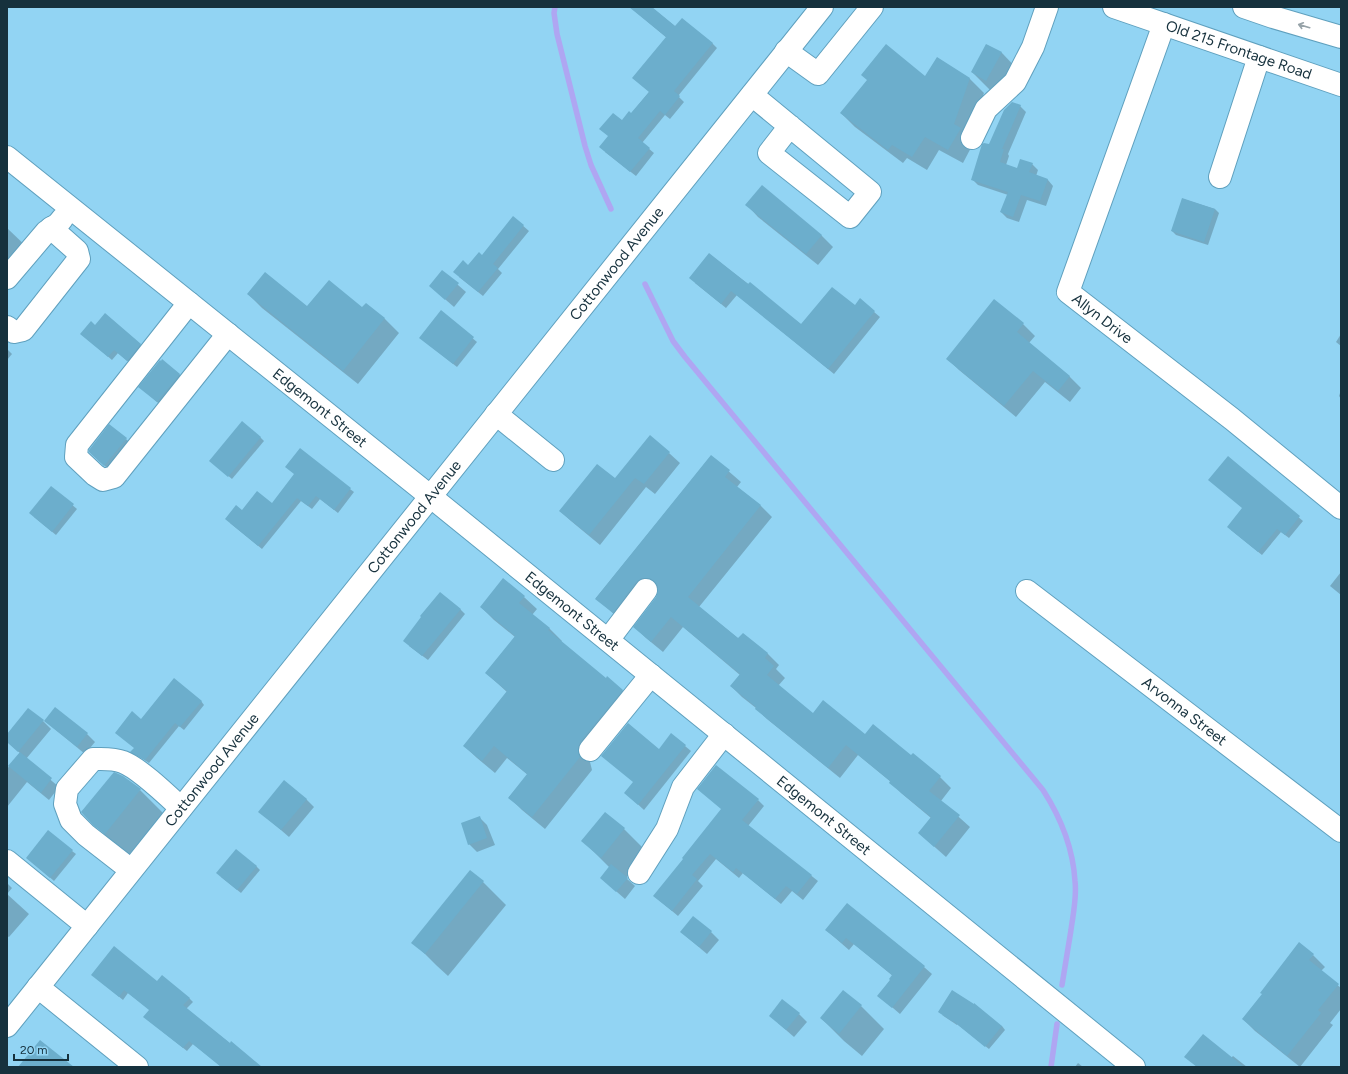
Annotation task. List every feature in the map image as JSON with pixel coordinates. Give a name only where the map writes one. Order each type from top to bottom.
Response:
[{"type":"street","name":"Cottonwood Avenue","points":[[9,1020],[38,987],[87,926],[822,7]]},
{"type":"street","points":[[786,51],[818,74],[872,7]]},
{"type":"street","points":[[972,138],[986,109],[1015,82],[1033,46],[1047,7]]},
{"type":"street","name":"Old 215 Frontage Road","points":[[1114,7],[1341,85]]},
{"type":"street","points":[[1244,7],[1341,37]]},
{"type":"street","name":"Allyn Drive","points":[[1164,24],[1068,292],[1232,420],[1341,508]]},
{"type":"street","points":[[1220,177],[1259,57]]},
{"type":"street","points":[[752,94],[790,126]]},
{"type":"street","name":"Edgemont Street","points":[[7,157],[430,496],[1134,1067]]},
{"type":"street","points":[[7,278],[46,232],[58,224],[71,208]]},
{"type":"street","points":[[7,327],[14,332],[23,330],[79,259],[78,251],[51,228]]},
{"type":"street","points":[[189,303],[76,445],[76,457],[95,475],[103,480],[114,477],[228,334]]},
{"type":"street","points":[[496,414],[552,460]]},
{"type":"street","points":[[608,640],[646,590]]},
{"type":"street","name":"Arvonna Street","points":[[1027,591],[1341,831]]},
{"type":"street","points":[[590,750],[650,675]]},
{"type":"street","points":[[639,873],[667,830],[682,787],[724,734]]},
{"type":"street","points":[[131,870],[86,834],[72,820],[65,804],[68,789],[93,759],[109,758],[124,762],[138,771],[181,808]]},
{"type":"street","points":[[7,861],[87,926]]},
{"type":"street","points":[[38,987],[137,1067]]},
{"type":"building","points":[[629,7],[652,7],[675,26],[682,18],[713,43],[674,91],[680,96],[665,115],[660,111],[638,138],[650,148],[630,172],[599,147],[608,136],[599,129],[613,113],[622,120],[629,111],[631,113],[649,92],[632,78],[666,37]]},
{"type":"building","points":[[886,44],[925,76],[937,57],[970,78],[954,124],[961,128],[948,150],[925,137],[912,157],[892,145],[888,150],[840,113],[867,80],[861,75]]},
{"type":"building","points":[[986,44],[1002,52],[986,81],[971,72]]},
{"type":"building","points":[[1012,102],[1021,105],[1002,149],[1004,149],[1000,162],[1017,168],[1020,159],[1033,163],[1029,172],[1048,179],[1040,201],[1021,195],[1013,217],[1000,212],[1008,192],[971,180],[982,144],[989,144],[1004,110]]},
{"type":"building","points":[[762,185],[822,235],[806,254],[745,205]]},
{"type":"building","points":[[1182,198],[1215,209],[1204,242],[1171,231]]},
{"type":"building","points":[[513,216],[524,225],[493,264],[498,268],[478,292],[453,272],[463,260],[468,265],[479,252],[482,255]]},
{"type":"building","points":[[709,253],[748,284],[750,282],[801,324],[832,287],[855,305],[860,298],[875,311],[828,369],[731,291],[721,304],[689,278]]},
{"type":"building","points":[[442,270],[459,283],[445,300],[429,286]]},
{"type":"building","points":[[265,272],[307,306],[329,280],[362,307],[366,303],[385,318],[343,371],[247,294]]},
{"type":"building","points":[[994,299],[1024,323],[1017,332],[1070,376],[1058,391],[1033,371],[1004,406],[946,359]]},
{"type":"building","points":[[441,310],[474,337],[453,364],[419,338]]},
{"type":"building","points":[[105,313],[141,344],[127,361],[114,350],[108,357],[80,334],[91,321],[95,325]]},
{"type":"building","points":[[162,359],[180,374],[157,402],[138,387]]},
{"type":"building","points":[[242,421],[261,437],[228,477],[209,461]]},
{"type":"building","points":[[109,424],[127,438],[104,466],[89,452],[89,450]]},
{"type":"building","points":[[650,435],[670,452],[644,484],[635,478],[589,535],[559,511],[597,464],[615,478]]},
{"type":"building","points":[[300,448],[351,488],[334,510],[316,496],[308,506],[297,498],[258,546],[225,519],[236,505],[242,510],[257,491],[272,503],[294,474],[285,467]]},
{"type":"building","points":[[711,455],[730,470],[725,477],[761,505],[688,597],[738,638],[743,633],[768,653],[765,658],[774,666],[767,675],[813,713],[823,700],[865,734],[873,724],[911,755],[913,753],[941,776],[929,791],[960,815],[934,847],[918,833],[931,817],[889,783],[890,781],[846,745],[828,768],[755,709],[756,707],[730,686],[740,674],[671,617],[651,642],[633,627],[656,597],[658,586],[653,580],[642,578],[636,582],[613,613],[595,599]]},
{"type":"building","points":[[1228,456],[1300,516],[1285,535],[1277,529],[1258,552],[1227,527],[1242,508],[1208,480]]},
{"type":"building","points":[[51,486],[74,504],[52,532],[29,513]]},
{"type":"building","points":[[503,578],[525,596],[519,603],[550,628],[548,630],[606,678],[607,676],[623,690],[580,742],[578,748],[580,757],[532,817],[508,798],[527,774],[494,746],[482,761],[463,746],[507,691],[485,673],[515,636],[480,607]]},
{"type":"building","points":[[440,592],[461,609],[422,656],[403,641],[421,617],[420,616]]},
{"type":"building","points":[[174,678],[202,701],[180,727],[175,723],[145,760],[130,752],[134,748],[115,733],[132,711],[141,719]]},
{"type":"building","points":[[55,707],[88,733],[77,747],[44,721]]},
{"type":"building","points":[[28,708],[44,720],[18,752],[7,742],[7,734]]},
{"type":"building","points":[[628,723],[659,749],[671,733],[686,745],[638,805],[624,793],[633,782],[601,756]]},
{"type":"building","points":[[20,752],[52,778],[41,793],[8,766]]},
{"type":"building","points":[[716,765],[759,799],[742,820],[812,875],[797,894],[786,886],[775,899],[736,868],[733,872],[710,854],[692,875],[697,879],[672,911],[653,896],[721,809],[697,789]]},
{"type":"building","points":[[114,772],[123,776],[141,789],[105,834],[94,826],[81,812]]},
{"type":"building","points":[[284,780],[307,799],[281,830],[258,812]]},
{"type":"building","points":[[605,812],[625,828],[601,858],[581,841]]},
{"type":"building","points":[[480,816],[487,838],[468,845],[461,823]]},
{"type":"building","points":[[48,830],[73,850],[50,878],[26,858]]},
{"type":"building","points":[[236,849],[257,866],[237,890],[216,873]]},
{"type":"building","points":[[611,864],[628,878],[616,892],[600,878]]},
{"type":"building","points":[[470,870],[484,881],[425,954],[411,943]]},
{"type":"building","points":[[847,903],[925,966],[892,1008],[877,996],[890,980],[889,979],[892,975],[846,938],[842,943],[825,930]]},
{"type":"building","points":[[693,916],[712,931],[699,947],[680,932]]},
{"type":"building","points":[[1299,942],[1314,954],[1309,960],[1339,984],[1318,1010],[1321,1013],[1287,1056],[1242,1019],[1262,994],[1260,993]]},
{"type":"building","points":[[114,946],[157,981],[162,975],[190,998],[183,1005],[230,1043],[231,1041],[262,1067],[221,1067],[189,1041],[183,1048],[143,1017],[149,1010],[124,990],[119,997],[91,975]]},
{"type":"building","points":[[843,990],[862,1005],[839,1034],[820,1018]]},
{"type":"building","points":[[952,990],[974,1003],[1002,1026],[985,1047],[953,1021],[938,1012]]},
{"type":"building","points":[[782,999],[800,1013],[786,1030],[769,1016]]},
{"type":"building","points":[[1203,1034],[1244,1067],[1197,1067],[1184,1057]]},
{"type":"building","points":[[40,1040],[74,1067],[18,1067]]},
{"type":"waterway","points":[[555,7],[554,13],[557,34],[585,146],[591,165],[611,209]]},
{"type":"waterway","points":[[645,284],[673,341],[685,357],[1043,790],[1061,822],[1069,845],[1074,869],[1074,912],[1062,985]]},
{"type":"waterway","points":[[1051,1067],[1057,1024]]}]
